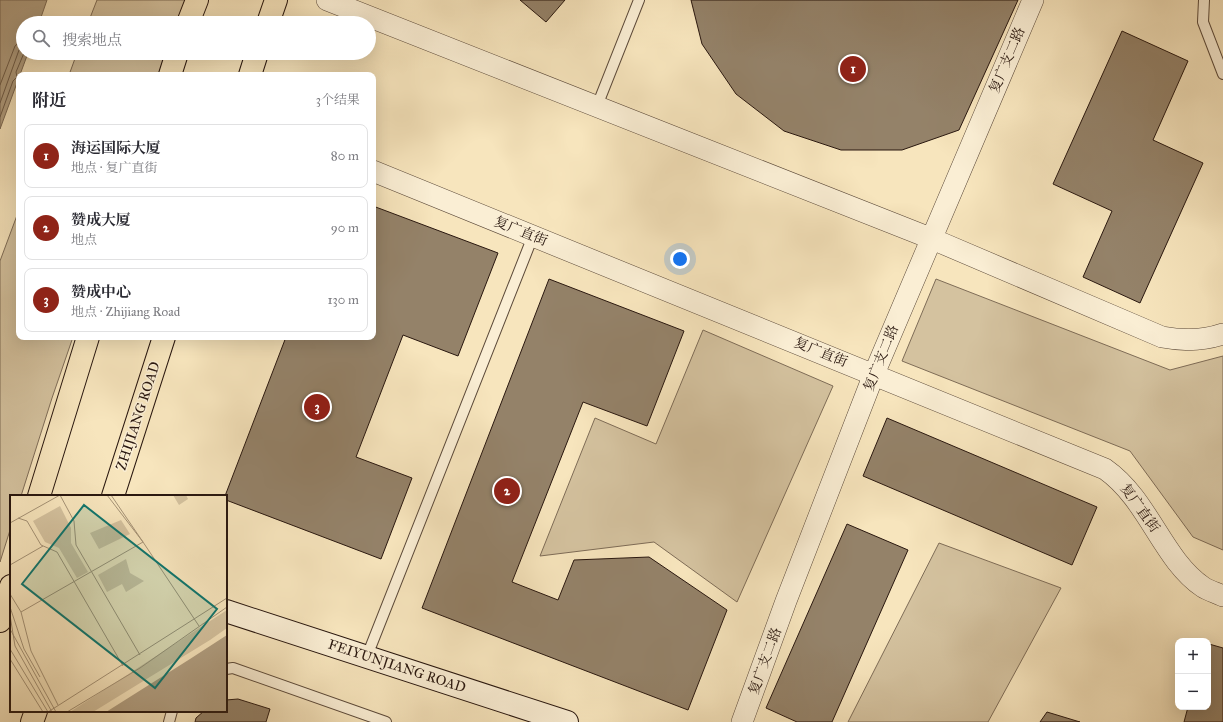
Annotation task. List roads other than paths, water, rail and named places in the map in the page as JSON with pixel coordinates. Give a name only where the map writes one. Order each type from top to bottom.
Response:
[{"type":"main road","points":[[191,16],[197,0]]},
{"type":"main road","points":[[270,16],[276,0]]},
{"type":"main road","points":[[171,72],[175,60]]},
{"type":"main road","points":[[251,72],[255,60]]},
{"type":"main road","points":[[39,495],[87,340]]},
{"type":"main road","name":"ZHIJIANG ROAD","points":[[113,495],[163,340]]},
{"type":"main road","points":[[0,621],[10,589]]},
{"type":"main road","points":[[32,722],[36,712]]},
{"type":"street","points":[[327,0],[368,16]]},
{"type":"street","name":"复广支二路","points":[[742,722],[786,601],[874,374],[930,238],[1032,0]]},
{"type":"street","points":[[376,19],[930,238],[1162,337],[1178,340],[1197,340],[1223,334]]},
{"type":"street","name":"复广直街","points":[[376,172],[1105,469],[1129,489],[1168,549],[1187,572],[1203,587],[1223,596]]},
{"type":"street","name":"FEIYUNJIANG ROAD","points":[[227,611],[568,722]]},
{"type":"lane","points":[[597,106],[639,0]]},
{"type":"lane","points":[[1204,0],[1203,22],[1223,74]]},
{"type":"lane","points":[[367,656],[533,236]]},
{"type":"lane","points":[[227,669],[233,668],[386,722]]},
{"type":"lane","points":[[169,722],[172,712]]},
{"type":"water","points":[[0,0],[47,0],[41,16],[16,16],[16,60],[25,60],[21,72],[16,72],[16,86],[0,129]]},
{"type":"place","name":"海运国际大厦","points":[[853,69]]},
{"type":"place","name":"赞成中心","points":[[317,407]]},
{"type":"place","name":"赞成大厦","points":[[507,491]]}]
